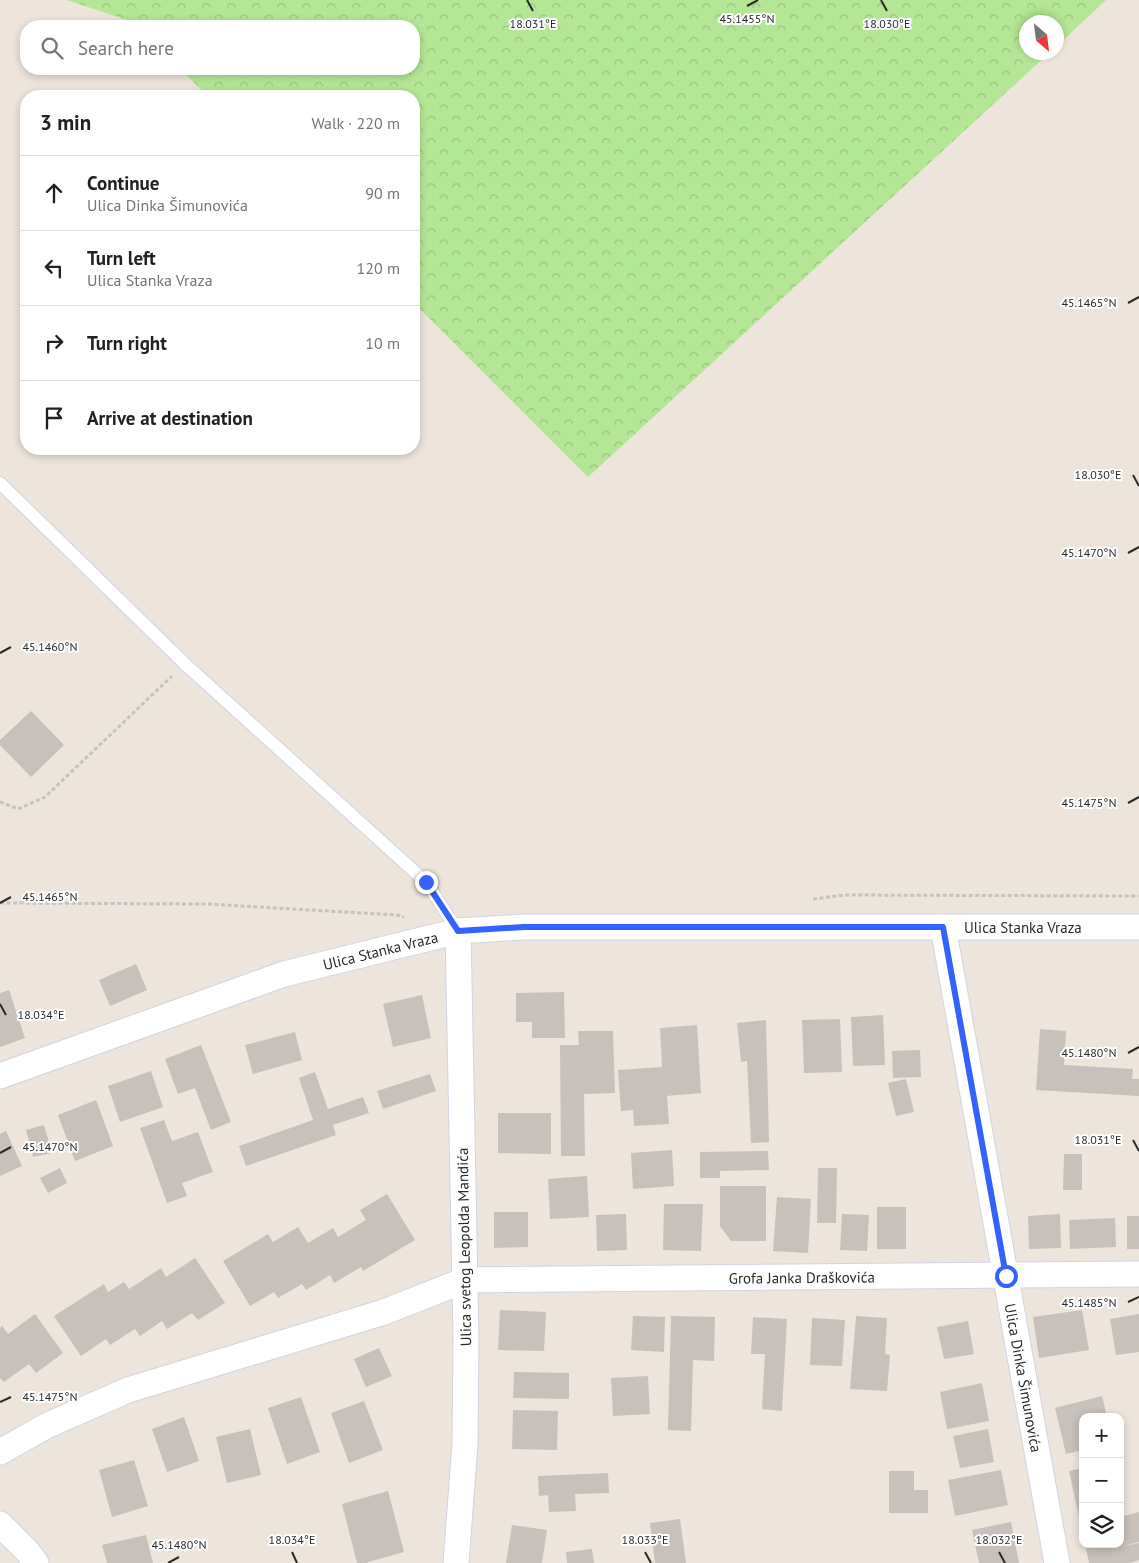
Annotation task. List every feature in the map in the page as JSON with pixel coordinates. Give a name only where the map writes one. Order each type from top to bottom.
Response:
[{"type":"street","name":"Ulica Stanka Vraza","points":[[0,1076],[284,974],[458,931],[524,927],[1139,927]]},
{"type":"street","name":"Ulica Dinka Šimunovića","points":[[943,927],[1057,1563]]},
{"type":"street","name":"Ulica svetog Leopolda Mandića","points":[[456,1563],[464,1444],[465,1280],[458,931]]},
{"type":"street","name":"Grofa Janka Draškovića","points":[[465,1280],[1139,1274]]},
{"type":"street","points":[[0,1452],[46,1426],[128,1390],[384,1312],[465,1280]]},
{"type":"street","points":[[0,1524],[28,1551],[36,1563]]},
{"type":"lane","points":[[0,483],[185,664],[426,882],[458,931]]},
{"type":"path","points":[[0,802],[18,809],[45,797],[185,664]]},
{"type":"path","points":[[807,900],[844,895],[1139,896]]},
{"type":"path","points":[[0,903],[207,904],[396,915],[405,918]]},
{"type":"green space","points":[[67,0],[1106,0],[1064,39],[1064,15],[1019,15],[1019,60],[1041,60],[588,477],[420,309],[420,90],[202,90],[186,75],[420,75],[420,20],[127,20]]},
{"type":"building","points":[[31,711],[64,745],[31,777],[0,745],[0,740]]},
{"type":"building","points":[[136,964],[147,990],[110,1006],[99,980]]},
{"type":"building","points":[[9,990],[25,1038],[0,1047],[0,993]]},
{"type":"building","points":[[564,992],[565,1038],[532,1038],[532,1022],[516,1022],[516,993]]},
{"type":"building","points":[[422,995],[431,1038],[393,1047],[383,1004]]},
{"type":"building","points":[[883,1015],[885,1065],[853,1066],[851,1017]]},
{"type":"building","points":[[840,1019],[842,1072],[804,1073],[802,1020]]},
{"type":"building","points":[[766,1020],[769,1142],[751,1143],[747,1061],[741,1062],[737,1023]]},
{"type":"building","points":[[697,1025],[701,1093],[667,1096],[669,1124],[634,1126],[633,1110],[621,1111],[618,1070],[662,1067],[660,1028]]},
{"type":"building","points":[[1040,1029],[1066,1031],[1064,1065],[1133,1069],[1132,1079],[1139,1079],[1139,1096],[1036,1090]]},
{"type":"building","points":[[578,1031],[613,1031],[615,1093],[584,1094],[585,1156],[561,1156],[560,1045],[579,1045]]},
{"type":"building","points":[[295,1032],[302,1060],[253,1074],[245,1045]]},
{"type":"building","points":[[201,1045],[231,1122],[211,1130],[195,1088],[178,1094],[165,1059]]},
{"type":"building","points":[[920,1050],[921,1077],[893,1078],[892,1051]]},
{"type":"building","points":[[151,1071],[163,1107],[120,1122],[108,1086]]},
{"type":"building","points":[[315,1072],[328,1109],[363,1097],[369,1113],[333,1125],[336,1135],[246,1166],[239,1146],[313,1120],[299,1078]]},
{"type":"building","points":[[430,1074],[436,1091],[383,1109],[377,1091]]},
{"type":"building","points":[[906,1079],[914,1112],[896,1116],[888,1083]]},
{"type":"building","points":[[96,1100],[113,1146],[75,1161],[58,1115]]},
{"type":"building","points":[[498,1113],[551,1113],[551,1154],[498,1153]]},
{"type":"building","points":[[164,1120],[172,1141],[198,1132],[213,1172],[182,1183],[187,1196],[167,1203],[140,1128]]},
{"type":"building","points":[[44,1125],[52,1153],[33,1157],[26,1130]]},
{"type":"building","points":[[6,1131],[22,1166],[0,1176],[0,1134]]},
{"type":"building","points":[[672,1150],[674,1186],[633,1189],[631,1153]]},
{"type":"building","points":[[768,1151],[769,1170],[720,1171],[720,1178],[700,1178],[700,1152]]},
{"type":"building","points":[[1064,1154],[1082,1154],[1082,1190],[1063,1190]]},
{"type":"building","points":[[60,1168],[67,1183],[48,1193],[40,1178]]},
{"type":"building","points":[[818,1168],[837,1168],[836,1223],[817,1223]]},
{"type":"building","points":[[587,1176],[589,1217],[550,1219],[548,1179]]},
{"type":"building","points":[[720,1186],[766,1186],[766,1241],[731,1241],[720,1226]]},
{"type":"building","points":[[387,1194],[415,1240],[363,1271],[361,1267],[334,1283],[330,1275],[306,1290],[302,1284],[278,1298],[274,1292],[250,1306],[223,1261],[268,1234],[273,1242],[298,1227],[308,1243],[333,1228],[338,1237],[366,1220],[360,1210]]},
{"type":"building","points":[[777,1197],[811,1199],[808,1253],[773,1251]]},
{"type":"building","points":[[664,1204],[703,1204],[701,1251],[663,1250]]},
{"type":"building","points":[[877,1207],[906,1207],[906,1249],[877,1249]]},
{"type":"building","points":[[494,1212],[528,1212],[528,1247],[494,1248]]},
{"type":"building","points":[[626,1214],[627,1250],[597,1251],[596,1215]]},
{"type":"building","points":[[842,1214],[869,1215],[867,1251],[840,1250]]},
{"type":"building","points":[[1060,1214],[1061,1248],[1029,1249],[1028,1216]]},
{"type":"building","points":[[1127,1216],[1139,1216],[1139,1249],[1127,1249]]},
{"type":"building","points":[[1115,1218],[1116,1247],[1070,1249],[1069,1220]]},
{"type":"building","points":[[195,1258],[225,1303],[198,1320],[192,1313],[167,1329],[162,1321],[140,1336],[135,1329],[110,1345],[106,1339],[81,1356],[54,1316],[104,1284],[108,1292],[124,1282],[129,1289],[161,1268],[166,1277]]},
{"type":"building","points":[[500,1310],[546,1312],[544,1351],[498,1350]]},
{"type":"building","points":[[1082,1310],[1089,1350],[1039,1358],[1033,1317]]},
{"type":"building","points":[[35,1314],[63,1353],[36,1373],[29,1364],[4,1382],[0,1378],[0,1328],[2,1326],[8,1334]]},
{"type":"building","points":[[1139,1314],[1139,1352],[1116,1355],[1110,1319]]},
{"type":"building","points":[[633,1316],[665,1317],[664,1352],[631,1350]]},
{"type":"building","points":[[671,1316],[715,1317],[714,1361],[693,1360],[691,1431],[668,1430]]},
{"type":"building","points":[[856,1316],[887,1318],[885,1354],[890,1355],[887,1391],[850,1389]]},
{"type":"building","points":[[753,1317],[787,1319],[782,1411],[762,1409],[765,1354],[751,1354]]},
{"type":"building","points":[[812,1318],[845,1320],[842,1366],[810,1365]]},
{"type":"building","points":[[968,1321],[974,1354],[944,1359],[937,1327]]},
{"type":"building","points":[[379,1348],[392,1376],[366,1387],[354,1359]]},
{"type":"building","points":[[514,1372],[569,1373],[569,1399],[513,1398]]},
{"type":"building","points":[[648,1376],[650,1414],[613,1416],[611,1378]]},
{"type":"building","points":[[982,1383],[989,1421],[947,1429],[940,1392]]},
{"type":"building","points":[[1102,1396],[1106,1413],[1079,1413],[1079,1451],[1066,1454],[1055,1408]]},
{"type":"building","points":[[301,1397],[320,1452],[287,1464],[268,1408]]},
{"type":"building","points":[[364,1401],[383,1450],[349,1463],[331,1413]]},
{"type":"building","points":[[513,1410],[558,1411],[557,1450],[512,1449]]},
{"type":"building","points":[[184,1417],[199,1461],[167,1472],[152,1429]]},
{"type":"building","points":[[250,1429],[261,1475],[227,1483],[216,1437]]},
{"type":"building","points":[[988,1429],[994,1462],[960,1468],[953,1436]]},
{"type":"building","points":[[134,1460],[148,1506],[112,1517],[99,1470]]},
{"type":"building","points":[[1079,1469],[1079,1517],[1069,1471]]},
{"type":"building","points":[[1001,1470],[1008,1505],[955,1516],[948,1480]]},
{"type":"building","points":[[889,1471],[914,1471],[914,1490],[928,1490],[928,1513],[889,1513]]},
{"type":"building","points":[[608,1473],[609,1493],[575,1494],[576,1511],[549,1512],[548,1495],[539,1496],[538,1476]]},
{"type":"building","points":[[388,1491],[404,1552],[365,1563],[357,1563],[342,1504]]},
{"type":"building","points":[[1139,1512],[1139,1542],[1124,1546],[1124,1516]]},
{"type":"building","points":[[680,1519],[686,1563],[655,1563],[650,1523]]},
{"type":"building","points":[[1011,1522],[1019,1563],[979,1563],[972,1530]]},
{"type":"building","points":[[512,1525],[547,1530],[542,1563],[506,1563]]},
{"type":"building","points":[[146,1535],[153,1563],[107,1563],[102,1545]]},
{"type":"building","points":[[1139,1543],[1139,1560],[1130,1563],[1089,1563],[1086,1548],[1124,1548],[1124,1546]]},
{"type":"building","points":[[592,1549],[594,1563],[567,1563],[566,1552]]},
{"type":"route","points":[[426,882],[458,931],[524,927],[943,927],[1006,1276]]}]
